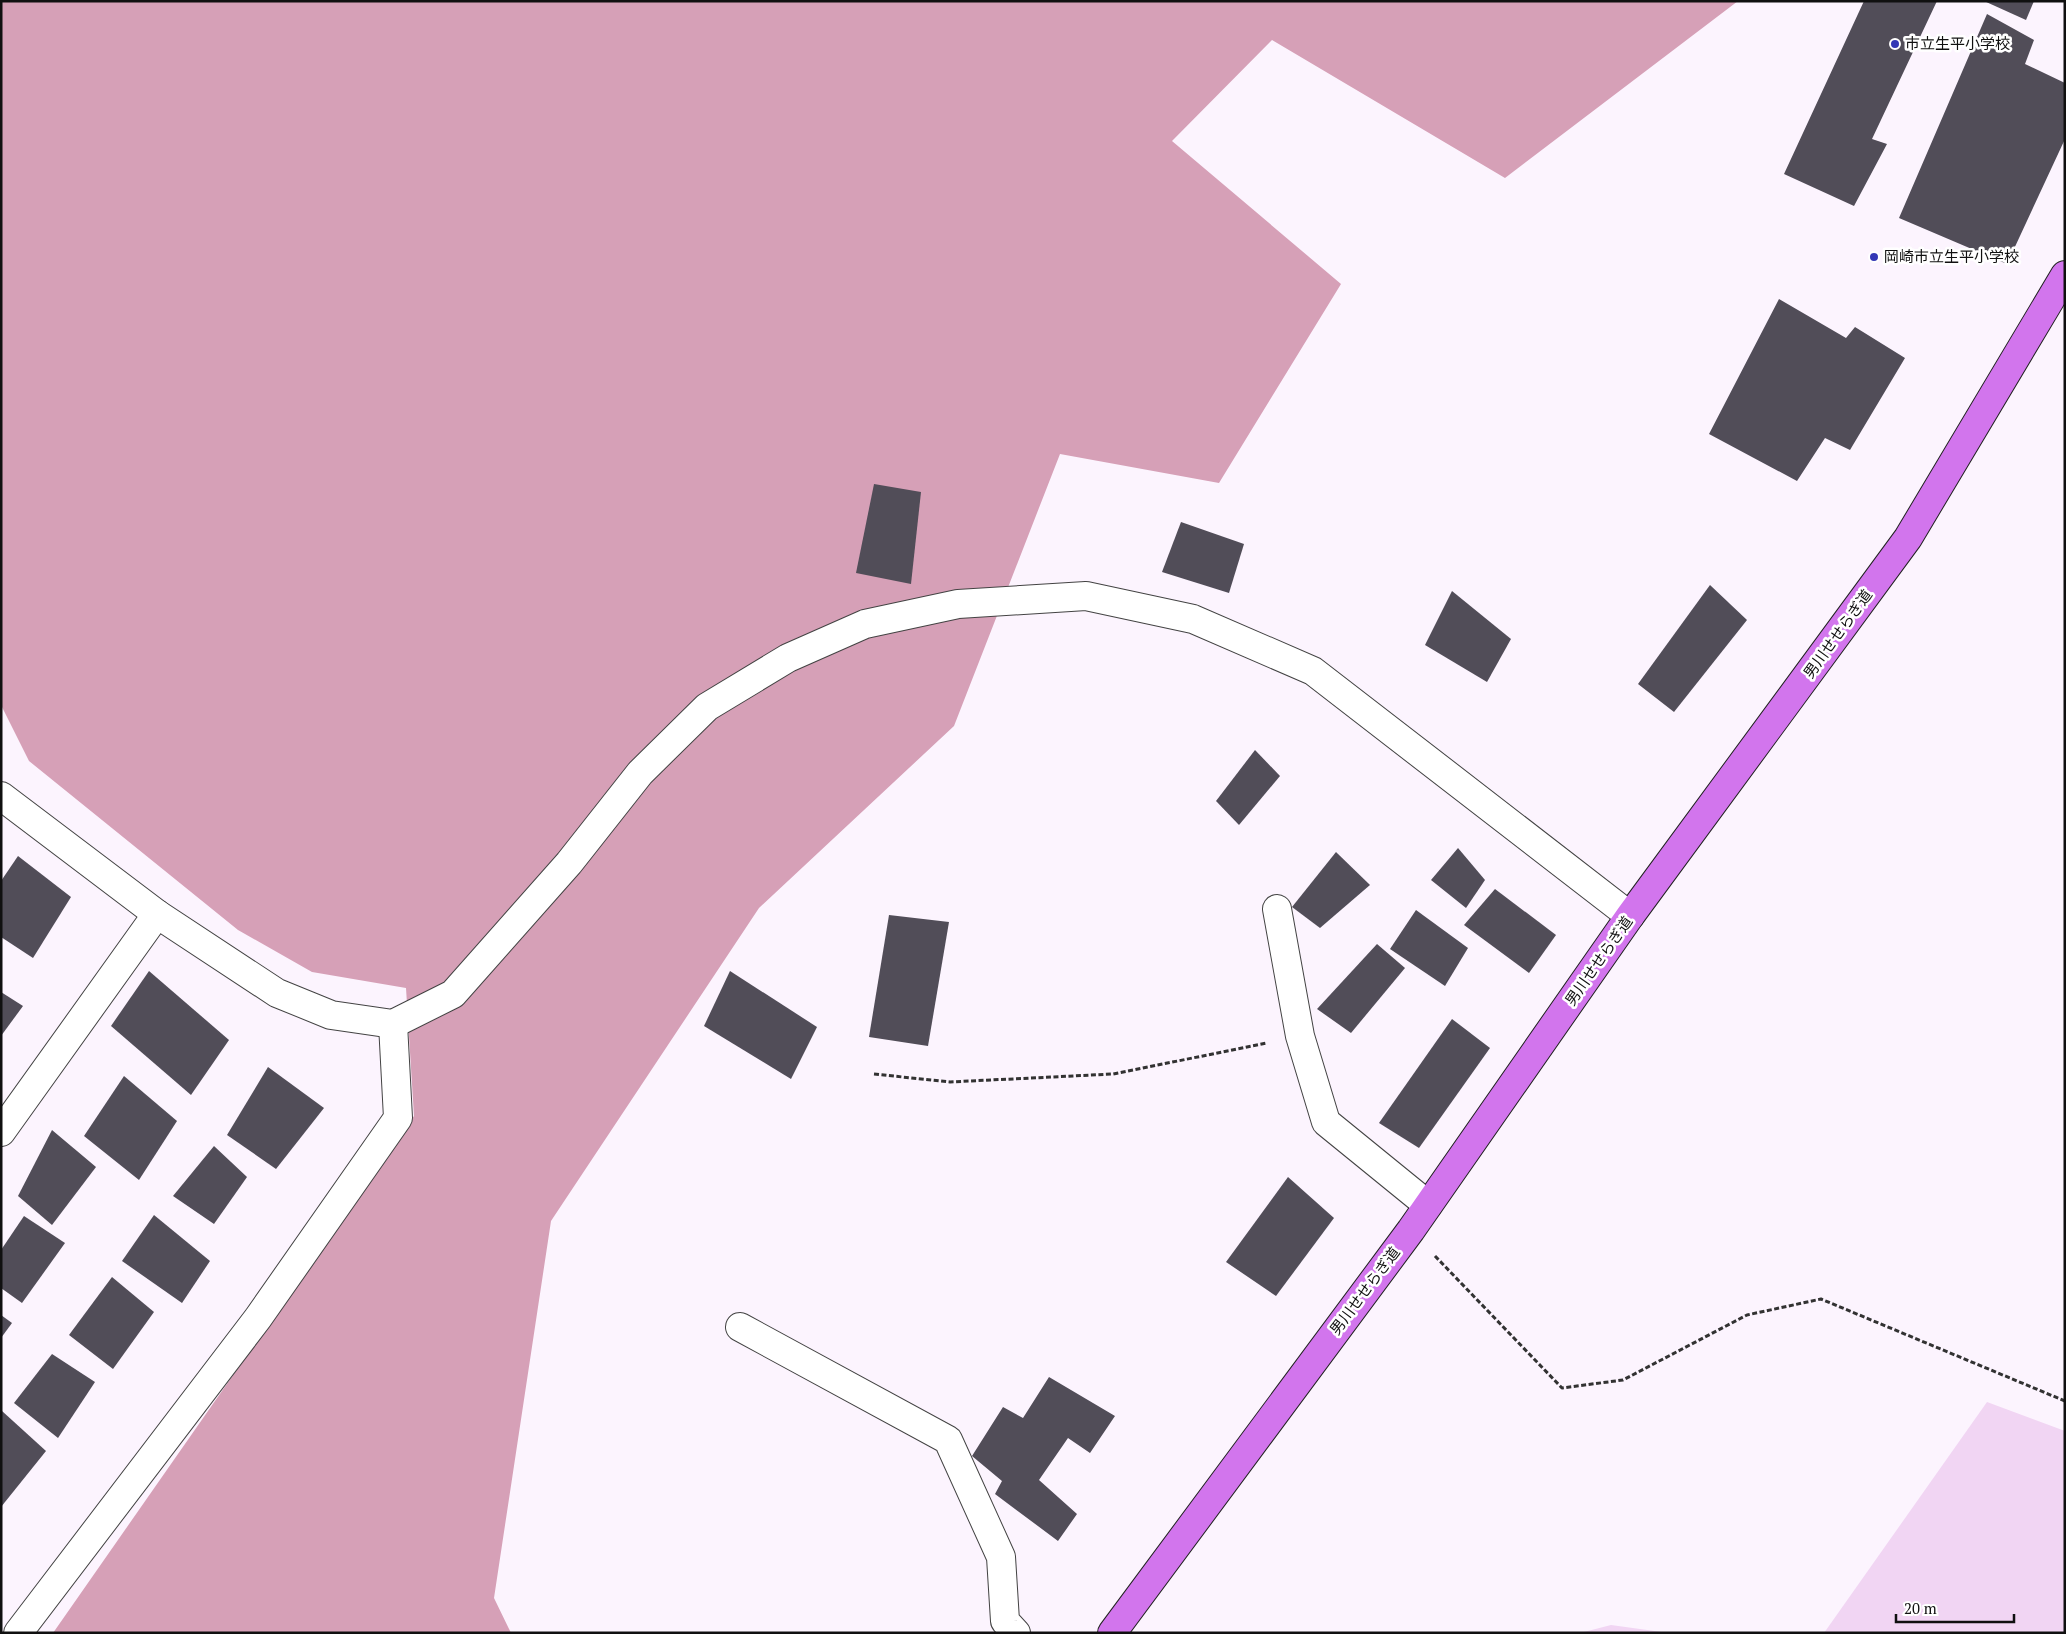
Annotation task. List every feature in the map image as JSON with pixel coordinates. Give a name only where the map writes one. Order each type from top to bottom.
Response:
[{"type":"main road","name":"男川せせらぎ道","points":[[1112,1633],[1411,1230],[1630,916],[1908,538],[2065,275]]},
{"type":"street","points":[[1,796],[157,914],[277,993],[331,1016],[394,1024],[453,994],[569,863],[640,773],[707,707],[788,658],[864,624],[958,604],[1086,596],[1193,620],[1313,671],[1630,916]]},
{"type":"street","points":[[1277,909],[1300,1036],[1326,1122],[1428,1205]]},
{"type":"street","points":[[6,1116],[157,914]]},
{"type":"street","points":[[18,1633],[258,1318],[398,1118],[394,1024]]},
{"type":"street","points":[[740,1328],[948,1440],[1001,1557],[1005,1621],[1016,1633]]},
{"type":"path","points":[[874,1074],[950,1082],[1113,1074],[1300,1036]]},
{"type":"path","points":[[1411,1230],[1562,1388],[1623,1380],[1747,1315],[1821,1299],[2065,1400]]},
{"type":"shaded area","points":[[1,1],[1738,1],[1505,178],[1272,40],[1172,141],[1341,284],[1219,483],[1060,454],[954,726],[759,908],[551,1221],[494,1598],[511,1633],[53,1633],[414,1116],[406,988],[312,972],[238,930],[29,761],[1,705]]},
{"type":"shaded area","points":[[1987,1402],[2065,1431],[2065,1633],[1824,1633]]},
{"type":"shaded area","points":[[1611,1625],[1669,1633],[1580,1633]]},
{"type":"building","points":[[1864,1],[1937,1],[1872,139],[1887,144],[1854,206],[1784,174]]},
{"type":"building","points":[[1984,1],[2034,1],[2026,20]]},
{"type":"building","points":[[1987,14],[2034,40],[2025,64],[2065,83],[2065,139],[2007,264],[1899,218]]},
{"type":"building","points":[[1779,299],[1846,338],[1855,327],[1905,358],[1850,450],[1825,438],[1797,481],[1709,434]]},
{"type":"building","points":[[874,484],[921,492],[911,584],[856,573]]},
{"type":"building","points":[[1181,522],[1244,544],[1229,593],[1162,572]]},
{"type":"building","points":[[1710,585],[1747,620],[1674,712],[1638,684]]},
{"type":"building","points":[[1452,591],[1511,639],[1487,682],[1425,645]]},
{"type":"building","points":[[1255,750],[1280,776],[1239,825],[1216,801]]},
{"type":"building","points":[[1458,848],[1485,880],[1466,908],[1431,880]]},
{"type":"building","points":[[1336,852],[1370,885],[1320,928],[1292,907]]},
{"type":"building","points":[[18,856],[71,897],[33,958],[1,937],[1,881]]},
{"type":"building","points":[[1495,889],[1556,935],[1529,973],[1464,925]]},
{"type":"building","points":[[1416,910],[1468,948],[1445,986],[1390,949]]},
{"type":"building","points":[[889,915],[949,922],[928,1046],[869,1037]]},
{"type":"building","points":[[1377,944],[1405,968],[1351,1033],[1317,1009]]},
{"type":"building","points":[[149,971],[229,1040],[191,1095],[111,1026]]},
{"type":"building","points":[[730,971],[817,1027],[791,1079],[704,1026]]},
{"type":"building","points":[[1,992],[23,1006],[1,1036]]},
{"type":"building","points":[[1452,1019],[1490,1048],[1419,1148],[1379,1123]]},
{"type":"building","points":[[268,1067],[324,1108],[276,1169],[227,1135]]},
{"type":"building","points":[[124,1076],[177,1121],[139,1180],[84,1136]]},
{"type":"building","points":[[52,1130],[96,1167],[52,1225],[18,1196]]},
{"type":"building","points":[[214,1146],[247,1177],[214,1224],[173,1196]]},
{"type":"building","points":[[1288,1177],[1334,1218],[1276,1296],[1226,1262]]},
{"type":"building","points":[[154,1215],[210,1261],[182,1303],[122,1261]]},
{"type":"building","points":[[24,1216],[65,1243],[22,1303],[1,1288],[1,1250]]},
{"type":"building","points":[[112,1277],[154,1312],[113,1369],[69,1335]]},
{"type":"building","points":[[1,1315],[12,1323],[1,1338]]},
{"type":"building","points":[[52,1354],[95,1382],[58,1438],[14,1403]]},
{"type":"building","points":[[1049,1377],[1115,1416],[1090,1453],[1068,1438],[1039,1480],[1077,1514],[1058,1541],[995,1494],[1002,1481],[972,1456],[1003,1407],[1023,1418]]},
{"type":"building","points":[[1,1412],[46,1451],[1,1507]]},
{"type":"place","name":"市立生平小学校","points":[[1895,44]]},
{"type":"place","name":"岡崎市立生平小学校","points":[[1874,257]]}]
